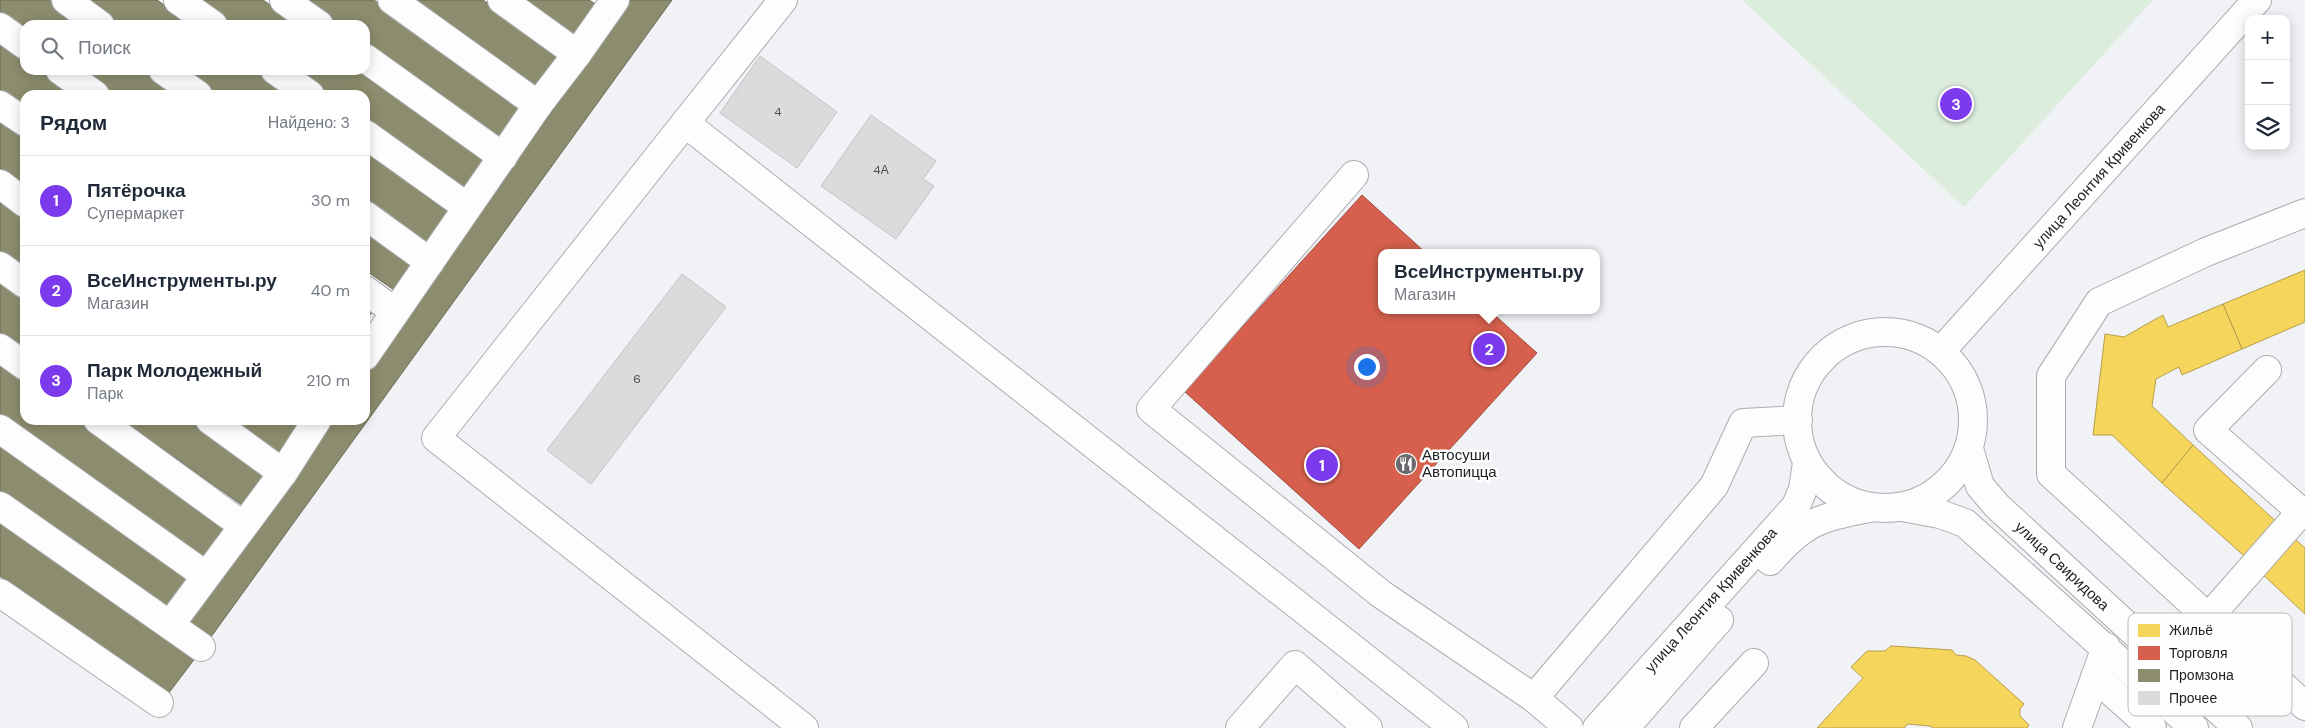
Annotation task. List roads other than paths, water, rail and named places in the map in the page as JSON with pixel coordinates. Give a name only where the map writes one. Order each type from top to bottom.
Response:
[{"type":"street","points":[[66,0],[93,20]]},
{"type":"street","points":[[178,0],[206,20]]},
{"type":"street","points":[[284,0],[312,20]]},
{"type":"street","points":[[392,0],[538,105]]},
{"type":"street","points":[[502,0],[577,54]]},
{"type":"street","points":[[782,0],[436,438],[804,728]]},
{"type":"street","name":"улица Леонтия Кривенкова","points":[[1941,351],[2257,0]]},
{"type":"street","points":[[370,348],[538,105],[577,54],[611,1]]},
{"type":"street","points":[[0,27],[20,41]]},
{"type":"street","points":[[370,62],[503,157]]},
{"type":"street","points":[[67,75],[88,90]]},
{"type":"street","points":[[170,75],[191,90]]},
{"type":"street","points":[[282,75],[303,90]]},
{"type":"street","points":[[0,104],[20,118]]},
{"type":"street","points":[[685,123],[1454,728]]},
{"type":"street","points":[[370,138],[467,207]]},
{"type":"street","points":[[1354,175],[1151,409],[1381,594],[1534,698],[1570,728]]},
{"type":"street","points":[[0,184],[20,199]]},
{"type":"street","points":[[2203,613],[2051,474],[2051,376],[2098,302],[2206,252],[2305,213]]},
{"type":"street","points":[[370,219],[430,262]]},
{"type":"street","points":[[0,266],[20,280]]},
{"type":"street","points":[[370,294],[394,311]]},
{"type":"street","points":[[1879,332],[1915,337],[1941,351],[1957,368],[1970,391],[1975,428],[1970,452],[1937,489],[1902,507],[1868,508],[1842,498],[1821,485],[1807,463],[1798,434],[1800,396],[1814,368],[1840,344],[1879,332]]},
{"type":"street","points":[[0,348],[20,362]]},
{"type":"street","points":[[2213,613],[2303,514],[2208,430],[2267,370]]},
{"type":"street","points":[[1534,698],[1714,486],[1742,423],[1798,420]]},
{"type":"street","points":[[105,425],[242,525]]},
{"type":"street","points":[[217,425],[283,473]]},
{"type":"street","points":[[170,625],[242,525],[283,473],[314,425]]},
{"type":"street","points":[[0,429],[205,576]]},
{"type":"street","name":"улица Свиридова","points":[[1970,452],[1980,486],[1997,506],[2128,627]]},
{"type":"street","name":"улица Леонтия Кривенкова","points":[[1597,728],[1796,506],[1803,489],[1807,463]]},
{"type":"street","points":[[0,506],[201,647]]},
{"type":"street","name":"улица Свиридова","points":[[1902,507],[1940,514],[1965,523],[2128,667]]},
{"type":"street","name":"улица Леонтия Кривенкова","points":[[1625,728],[1786,542],[1808,524],[1836,514],[1868,508]]},
{"type":"street","points":[[0,593],[158,702]]},
{"type":"street","points":[[2084,724],[2095,677],[2106,647]]},
{"type":"street","points":[[1694,728],[1754,663]]},
{"type":"street","points":[[1240,728],[1295,664],[1368,728]]},
{"type":"street","points":[[2095,677],[2128,707]]},
{"type":"street","points":[[2292,694],[2305,706]]},
{"type":"street","points":[[2139,716],[2152,728]]},
{"type":"street","name":"улица Свиридова","points":[[2181,716],[2194,728]]},
{"type":"street","name":"улица Свиридова","points":[[2225,716],[2238,728]]},
{"type":"place","name":"Парк Молодежный","points":[[1956,104]]},
{"type":"place","name":"ВсеИнструменты.ру","points":[[1489,349]]},
{"type":"place","name":"Автосуши Автопицца","points":[[1406,464]]},
{"type":"place","name":"Пятёрочка","points":[[1322,465]]}]
